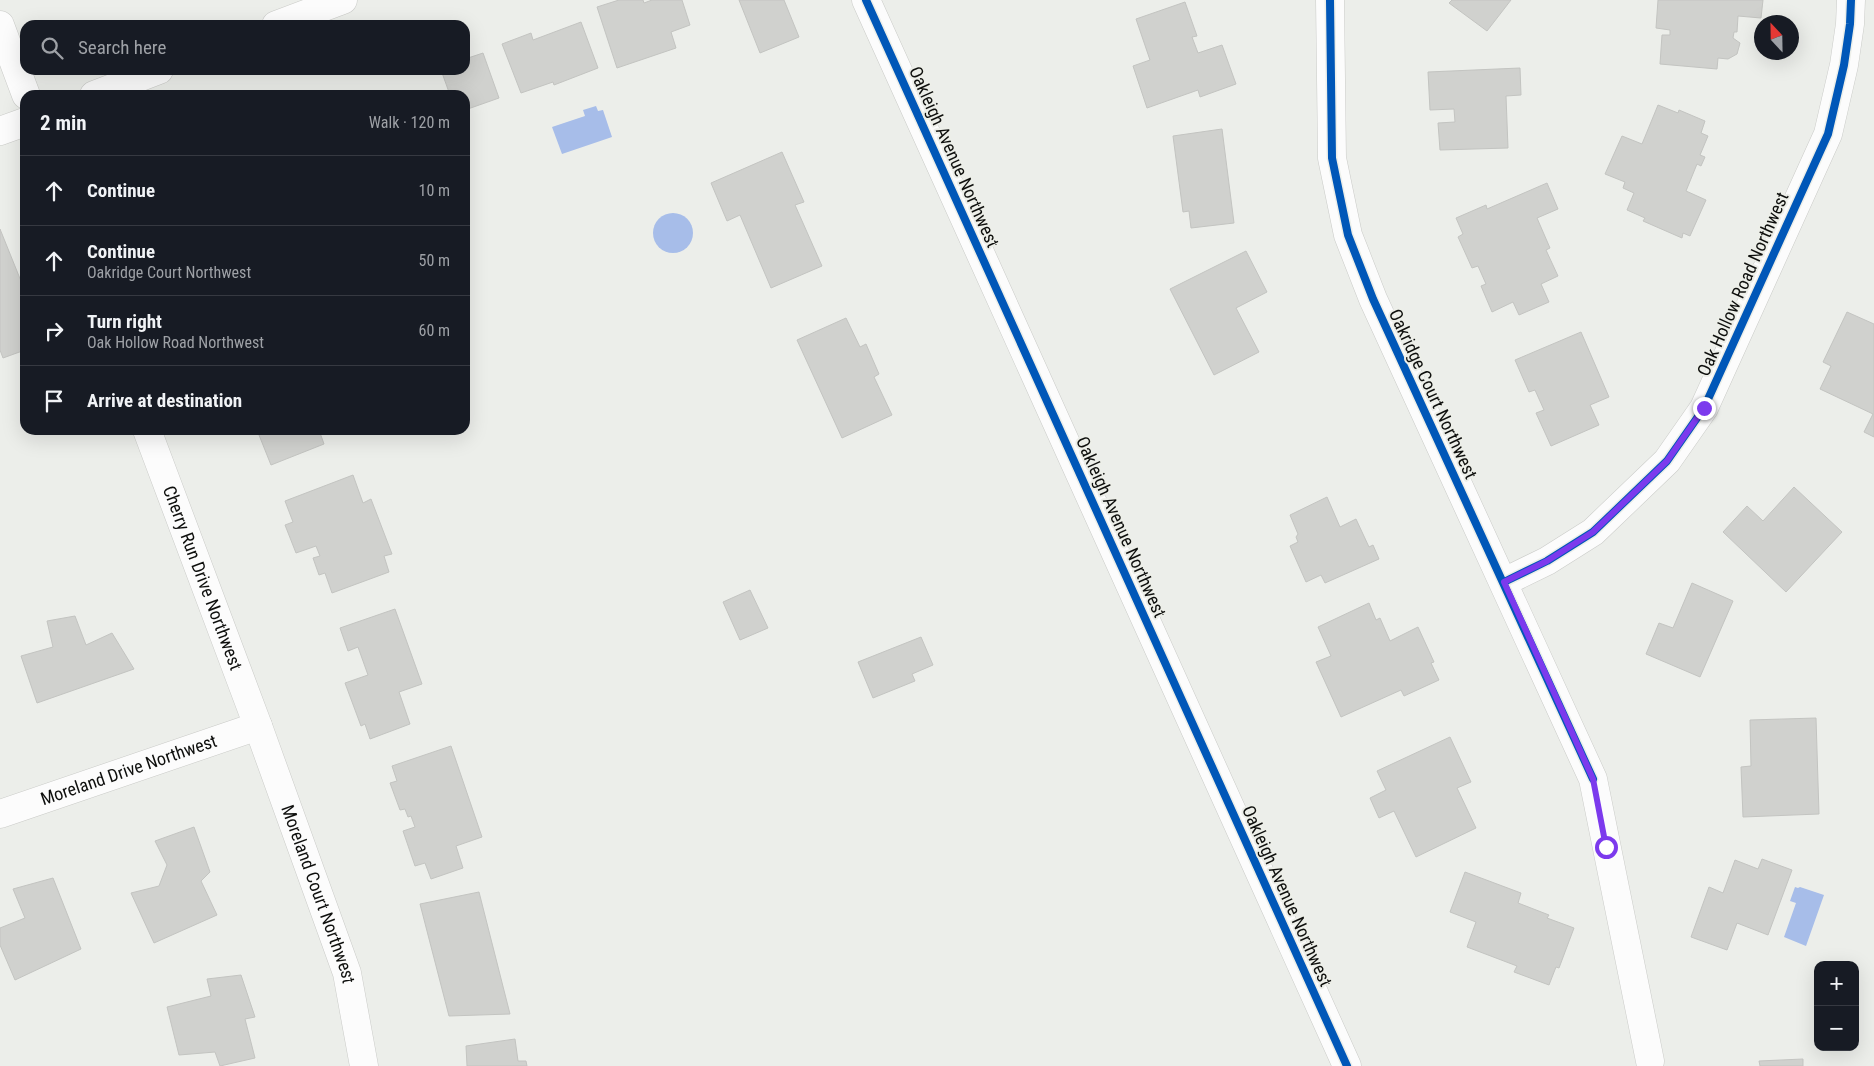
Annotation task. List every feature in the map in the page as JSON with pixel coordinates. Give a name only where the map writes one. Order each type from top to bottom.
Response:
[{"type":"street","points":[[289,20],[343,0]]},
{"type":"street","name":"Oakleigh Avenue Northwest","points":[[866,0],[1347,1066]]},
{"type":"street","name":"Oakridge Court Northwest","points":[[1330,0],[1332,158],[1348,235],[1373,299],[1593,779],[1650,1061]]},
{"type":"street","name":"Oak Hollow Road Northwest","points":[[1504,582],[1547,561],[1593,532],[1667,461],[1704,408],[1828,134],[1844,65],[1852,0]]},
{"type":"street","points":[[0,25],[24,90]]},
{"type":"street","points":[[107,90],[146,75]]},
{"type":"street","points":[[0,131],[20,124]]},
{"type":"street","name":"Cherry Run Drive Northwest","points":[[149,435],[258,726]]},
{"type":"street","name":"Moreland Drive Northwest","points":[[0,814],[258,726]]},
{"type":"street","name":"Moreland Court Northwest","points":[[258,726],[347,973],[364,1066]]},
{"type":"water","points":[[596,106],[598,111],[603,110],[612,137],[562,154],[552,127],[585,116],[583,110]]},
{"type":"water","points":[[677,213],[684,216],[690,222],[693,233],[692,241],[684,250],[677,253],[669,253],[662,250],[654,241],[653,229],[656,222],[665,214]]},
{"type":"water","points":[[1795,887],[1824,895],[1806,946],[1784,937],[1796,903],[1790,901]]},
{"type":"building","points":[[619,0],[643,0],[644,3],[652,0],[682,0],[690,25],[671,32],[676,48],[617,68],[597,7]]},
{"type":"building","points":[[739,0],[784,0],[799,37],[760,53]]},
{"type":"building","points":[[1452,0],[1511,0],[1487,31],[1449,3]]},
{"type":"building","points":[[1658,0],[1763,0],[1761,15],[1754,15],[1754,17],[1738,16],[1737,32],[1734,32],[1733,38],[1740,43],[1737,54],[1728,59],[1718,58],[1717,69],[1660,64],[1662,35],[1670,35],[1670,30],[1656,28]]},
{"type":"building","points":[[1185,2],[1197,36],[1192,37],[1198,53],[1222,45],[1236,84],[1200,97],[1198,90],[1147,108],[1133,66],[1150,60],[1136,19]]},
{"type":"building","points":[[581,22],[598,68],[554,85],[553,82],[521,93],[502,44],[531,33],[533,40]]},
{"type":"building","points":[[483,53],[499,98],[470,108],[470,90],[448,90],[443,75],[470,75],[470,57]]},
{"type":"building","points":[[1520,68],[1521,95],[1506,96],[1508,148],[1440,150],[1438,123],[1455,122],[1454,109],[1430,110],[1428,72]]},
{"type":"building","points":[[1658,105],[1678,113],[1679,110],[1705,121],[1701,133],[1708,136],[1700,155],[1705,157],[1701,166],[1697,164],[1686,191],[1706,200],[1690,236],[1683,233],[1682,238],[1643,221],[1645,218],[1627,210],[1634,193],[1623,188],[1625,182],[1605,174],[1622,136],[1642,144]]},
{"type":"building","points":[[1222,129],[1234,223],[1191,228],[1189,211],[1183,212],[1173,136]]},
{"type":"building","points":[[782,152],[804,202],[795,205],[822,266],[771,288],[740,215],[727,221],[711,183]]},
{"type":"building","points":[[1547,183],[1558,209],[1537,218],[1550,248],[1546,250],[1558,276],[1541,284],[1549,302],[1519,315],[1513,302],[1492,312],[1481,286],[1486,284],[1478,266],[1472,268],[1458,237],[1463,234],[1456,218],[1486,205],[1487,209]]},
{"type":"building","points":[[0,229],[20,279],[20,352],[3,358],[0,350]]},
{"type":"building","points":[[1246,251],[1267,292],[1236,308],[1259,352],[1214,375],[1170,289]]},
{"type":"building","points":[[1847,312],[1874,324],[1874,437],[1864,432],[1873,414],[1820,389],[1831,366],[1823,362]]},
{"type":"building","points":[[846,318],[860,347],[866,344],[879,374],[874,377],[892,415],[842,438],[797,340]]},
{"type":"building","points":[[1581,332],[1609,397],[1590,405],[1599,425],[1551,446],[1536,413],[1544,410],[1535,390],[1529,392],[1515,360]]},
{"type":"building","points":[[259,435],[321,435],[324,444],[271,465]]},
{"type":"building","points":[[353,475],[363,503],[371,499],[392,554],[384,556],[389,572],[332,593],[325,573],[319,575],[313,558],[320,556],[316,546],[296,553],[285,525],[293,522],[285,501]]},
{"type":"building","points":[[1794,487],[1842,532],[1786,592],[1723,532],[1747,506],[1763,521]]},
{"type":"building","points":[[1327,497],[1340,527],[1356,519],[1369,547],[1373,545],[1379,559],[1325,583],[1321,575],[1306,582],[1290,546],[1298,542],[1296,537],[1298,534],[1290,515]]},
{"type":"building","points":[[1692,583],[1733,601],[1700,677],[1646,654],[1659,623],[1673,628]]},
{"type":"building","points":[[750,590],[768,628],[740,640],[723,602]]},
{"type":"building","points":[[1369,603],[1376,620],[1380,618],[1390,641],[1418,627],[1434,662],[1431,663],[1439,680],[1404,696],[1401,690],[1341,717],[1316,662],[1331,656],[1318,627]]},
{"type":"building","points":[[395,609],[422,684],[399,692],[410,724],[370,739],[365,724],[361,726],[345,683],[368,675],[358,647],[348,651],[340,628]]},
{"type":"building","points":[[75,616],[86,645],[112,633],[134,669],[37,703],[21,656],[53,647],[47,621]]},
{"type":"building","points":[[921,637],[933,665],[912,674],[915,681],[873,698],[858,662]]},
{"type":"building","points":[[1816,718],[1819,814],[1743,817],[1741,767],[1751,766],[1750,720]]},
{"type":"building","points":[[1450,737],[1471,782],[1457,788],[1476,828],[1416,857],[1394,811],[1379,818],[1370,798],[1386,790],[1377,771]]},
{"type":"building","points":[[451,746],[482,837],[456,846],[463,868],[431,879],[425,863],[415,866],[403,831],[415,827],[411,816],[408,817],[405,809],[400,810],[390,783],[397,781],[392,766]]},
{"type":"building","points":[[194,827],[210,872],[201,881],[217,915],[154,943],[131,893],[159,886],[167,865],[155,841]]},
{"type":"building","points":[[1762,859],[1792,870],[1768,935],[1737,923],[1727,950],[1691,937],[1709,887],[1723,893],[1735,860],[1758,869]]},
{"type":"building","points":[[1465,872],[1521,893],[1518,903],[1549,915],[1547,918],[1574,928],[1559,968],[1556,967],[1549,985],[1514,972],[1517,966],[1467,947],[1476,922],[1450,912]]},
{"type":"building","points":[[53,878],[81,949],[15,980],[0,945],[0,928],[25,918],[13,889]]},
{"type":"building","points":[[479,892],[510,1014],[449,1016],[420,904]]},
{"type":"building","points":[[241,975],[255,1017],[245,1019],[255,1058],[220,1066],[215,1052],[179,1055],[167,1007],[211,996],[207,979]]},
{"type":"building","points":[[515,1039],[518,1061],[526,1061],[527,1066],[467,1066],[466,1046]]},
{"type":"building","points":[[1803,1059],[1803,1066],[1760,1066],[1759,1061]]},
{"type":"cycle path","points":[[866,0],[1347,1066]]},
{"type":"cycle path","points":[[1330,0],[1332,158],[1348,235],[1373,299],[1593,779]]},
{"type":"cycle path","points":[[1504,582],[1547,561],[1593,532],[1667,461],[1704,408],[1828,134],[1844,65],[1850,24],[1851,0]]},
{"type":"route","points":[[1606,847],[1593,779],[1504,582],[1547,561],[1593,532],[1656,474],[1704,408]]}]
